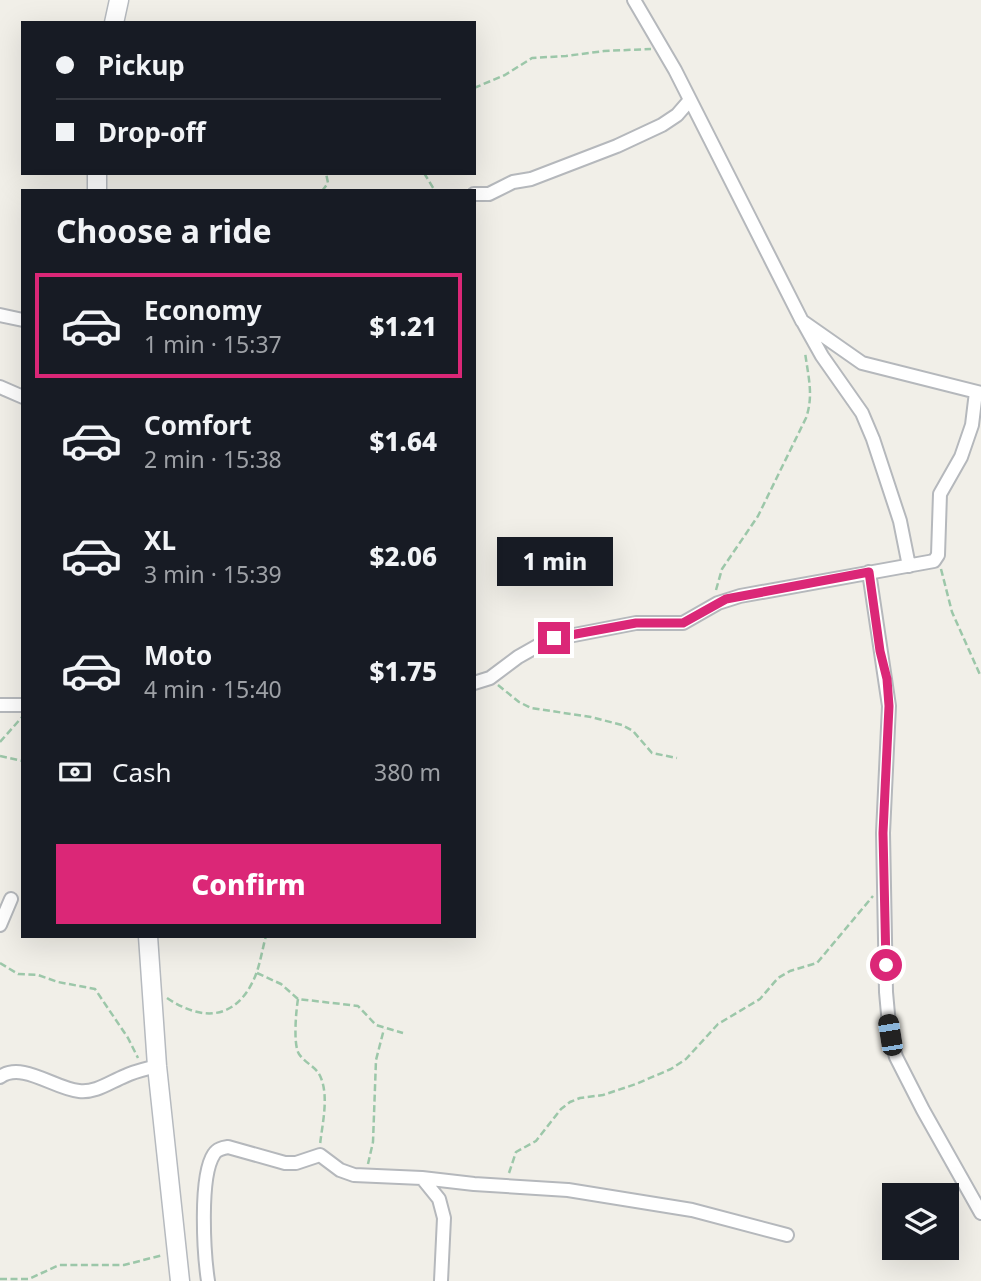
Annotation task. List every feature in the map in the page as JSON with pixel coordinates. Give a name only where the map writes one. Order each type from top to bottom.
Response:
[{"type":"main road","points":[[114,21],[119,0]]},
{"type":"main road","points":[[148,938],[151,988],[150,1068],[180,1281]]},
{"type":"street","points":[[634,0],[690,100],[802,321],[822,356],[862,413],[900,521],[911,566]]},
{"type":"street","points":[[476,194],[489,194],[513,181],[531,179],[617,146],[666,123],[690,100]]},
{"type":"street","points":[[0,315],[21,320]]},
{"type":"street","points":[[476,682],[490,678],[518,657],[548,640],[636,623],[683,623],[726,599],[934,560],[940,494],[961,457],[972,425],[978,393],[862,363],[802,321]]},
{"type":"street","points":[[0,387],[21,396]]},
{"type":"street","points":[[869,572],[889,706],[883,833],[887,1017],[896,1057],[981,1213]]},
{"type":"street","points":[[0,705],[21,705]]},
{"type":"street","points":[[0,925],[11,899]]},
{"type":"street","points":[[0,1076],[20,1072],[76,1091],[85,1091],[95,1090],[150,1068]]},
{"type":"street","points":[[208,1281],[203,1234],[208,1170],[213,1155],[219,1149],[228,1147],[285,1163],[296,1163],[320,1155],[340,1170],[361,1175],[568,1190],[692,1210],[787,1235]]},
{"type":"street","points":[[422,1178],[439,1199],[444,1218],[441,1281]]},
{"type":"path","points":[[476,87],[505,75],[532,58],[615,50],[648,51],[660,44]]},
{"type":"path","points":[[711,607],[722,569],[758,516],[806,418],[811,394],[805,350]]},
{"type":"path","points":[[934,560],[952,612],[981,677]]},
{"type":"path","points":[[490,678],[519,702],[531,708],[591,717],[622,725],[633,731],[652,753],[677,758]]},
{"type":"path","points":[[0,742],[21,718]]},
{"type":"path","points":[[0,756],[21,761]]},
{"type":"path","points":[[508,1186],[510,1167],[516,1152],[536,1141],[561,1109],[579,1098],[636,1084],[671,1069],[686,1059],[718,1024],[760,999],[778,978],[817,962],[858,911],[885,883]]},
{"type":"path","points":[[151,988],[192,1012],[224,1012],[243,996],[256,973],[265,938]]},
{"type":"path","points":[[0,963],[18,974],[38,975],[95,989],[150,1068]]},
{"type":"path","points":[[256,973],[281,984],[291,996],[298,999],[358,1006],[376,1025],[403,1033]]},
{"type":"path","points":[[298,999],[295,1014],[297,1050],[317,1071],[325,1088],[320,1155]]},
{"type":"path","points":[[361,1175],[371,1156],[376,1060],[384,1029]]},
{"type":"path","points":[[0,1279],[29,1279],[59,1265],[124,1265],[176,1250]]},
{"type":"route","points":[[554,638],[636,623],[683,623],[726,599],[869,572],[889,706],[883,833],[886,965]]}]
